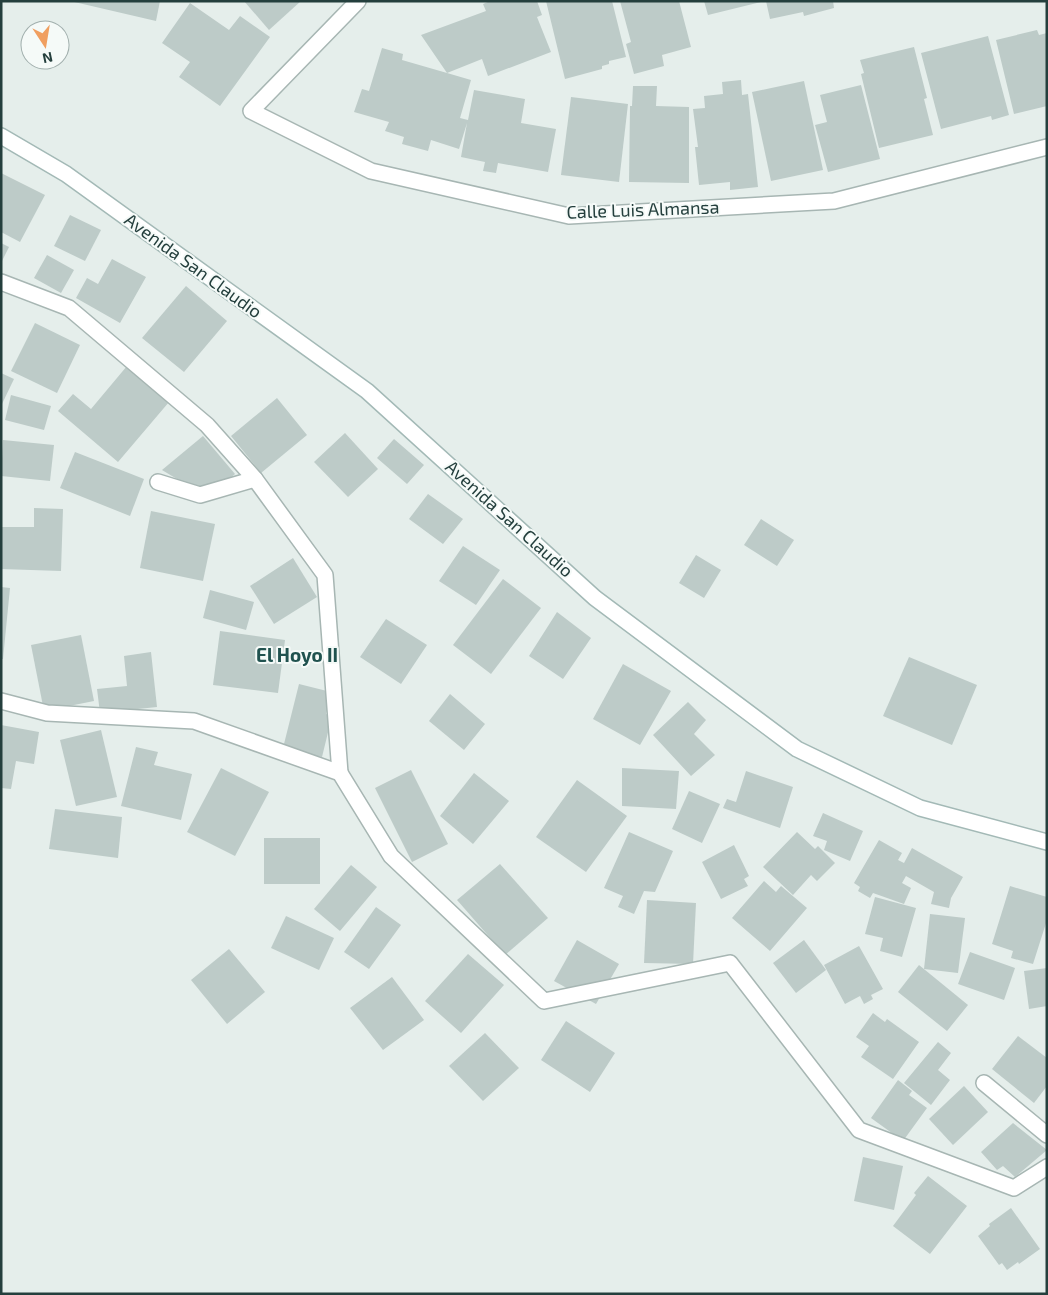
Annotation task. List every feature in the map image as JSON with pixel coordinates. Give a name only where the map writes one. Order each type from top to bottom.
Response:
[{"type":"street","name":"Calle Luis Almansa","points":[[358,1],[251,111],[371,171],[569,216],[834,201],[1047,147]]},
{"type":"street","name":"Avenida San Claudio","points":[[1,136],[66,174],[367,391],[595,598],[797,749],[920,808],[1047,842]]},
{"type":"street","points":[[1,282],[69,308],[206,425],[255,479],[325,575],[340,773],[391,856],[544,1001],[730,963],[859,1130],[1014,1188],[1047,1167]]},
{"type":"street","points":[[158,482],[200,495],[255,479]]},
{"type":"street","points":[[1,701],[47,713],[194,720],[340,773]]},
{"type":"street","points":[[984,1083],[1047,1135]]},
{"type":"building","points":[[70,1],[160,1],[156,21]]},
{"type":"building","points":[[244,1],[301,1],[269,30]]},
{"type":"building","points":[[490,1],[537,1],[542,15],[537,17],[551,52],[488,76],[482,59],[447,73],[421,35],[486,11],[483,4]]},
{"type":"building","points":[[546,1],[612,1],[626,57],[609,61],[609,64],[602,66],[602,69],[565,79]]},
{"type":"building","points":[[620,1],[679,1],[691,47],[662,55],[664,66],[634,74],[626,44],[631,42]]},
{"type":"building","points":[[704,1],[761,1],[761,2],[708,15]]},
{"type":"building","points":[[766,1],[833,1],[834,8],[804,16],[803,12],[770,19]]},
{"type":"building","points":[[190,3],[229,30],[240,16],[270,37],[220,106],[179,77],[190,62],[162,43]]},
{"type":"building","points":[[1037,30],[1039,35],[1047,33],[1047,106],[1014,114],[996,40]]},
{"type":"building","points":[[988,36],[1009,115],[992,120],[991,116],[941,129],[921,53]]},
{"type":"building","points":[[914,47],[927,98],[924,99],[933,135],[879,148],[861,74],[864,73],[860,60]]},
{"type":"building","points":[[382,48],[403,54],[402,60],[471,80],[460,118],[468,120],[474,90],[525,99],[521,123],[556,129],[548,172],[498,163],[496,173],[483,171],[485,162],[461,157],[467,123],[459,149],[431,140],[428,151],[402,144],[404,137],[385,131],[389,122],[354,112],[362,89],[369,91]]},
{"type":"building","points":[[741,80],[742,95],[748,94],[758,187],[730,190],[730,182],[699,185],[695,147],[698,147],[693,109],[705,108],[704,96],[723,94],[722,82]]},
{"type":"building","points":[[804,81],[823,170],[771,181],[752,92]]},
{"type":"building","points":[[861,85],[880,159],[828,172],[815,125],[827,122],[820,95]]},
{"type":"building","points":[[633,86],[657,86],[656,106],[689,107],[689,183],[629,182],[630,106],[632,106]]},
{"type":"building","points":[[571,97],[628,104],[619,182],[561,175]]},
{"type":"building","points":[[1,173],[45,195],[20,242],[1,232]]},
{"type":"building","points":[[70,215],[101,230],[85,261],[54,246]]},
{"type":"building","points":[[1,243],[9,247],[1,263]]},
{"type":"building","points":[[47,255],[74,270],[61,293],[34,278]]},
{"type":"building","points":[[112,259],[146,277],[120,323],[76,298],[87,278],[98,284]]},
{"type":"building","points":[[186,286],[227,321],[184,372],[142,338]]},
{"type":"building","points":[[35,323],[80,345],[57,393],[11,371]]},
{"type":"building","points":[[127,366],[169,402],[118,462],[58,411],[73,394],[91,409]]},
{"type":"building","points":[[1,373],[14,379],[1,406]]},
{"type":"building","points":[[11,395],[51,406],[44,430],[5,420]]},
{"type":"building","points":[[277,398],[307,435],[261,473],[231,436]]},
{"type":"building","points":[[345,433],[378,469],[348,497],[314,462]]},
{"type":"building","points":[[203,436],[235,474],[219,487],[197,491],[162,470]]},
{"type":"building","points":[[394,439],[424,465],[407,484],[377,458]]},
{"type":"building","points":[[3,440],[54,445],[50,481],[1,476]]},
{"type":"building","points":[[75,452],[144,479],[130,516],[60,488]]},
{"type":"building","points":[[428,494],[463,519],[443,544],[409,519]]},
{"type":"building","points":[[34,508],[63,509],[61,571],[1,569],[1,527],[34,527]]},
{"type":"building","points":[[151,511],[215,524],[203,581],[140,568]]},
{"type":"building","points":[[761,519],[794,540],[777,566],[744,545]]},
{"type":"building","points":[[463,546],[500,570],[476,605],[439,581]]},
{"type":"building","points":[[696,555],[721,570],[704,598],[679,583]]},
{"type":"building","points":[[293,558],[317,597],[274,624],[250,586]]},
{"type":"building","points":[[503,579],[541,608],[491,674],[453,645]]},
{"type":"building","points":[[1,587],[10,588],[3,659],[1,659]]},
{"type":"building","points":[[210,590],[254,602],[246,630],[203,618]]},
{"type":"building","points":[[557,612],[591,638],[563,679],[529,656]]},
{"type":"building","points":[[386,619],[427,645],[401,684],[360,657]]},
{"type":"building","points":[[220,631],[285,640],[278,693],[213,685]]},
{"type":"building","points":[[81,635],[94,701],[44,711],[31,645]]},
{"type":"building","points":[[151,652],[157,707],[100,713],[97,689],[127,686],[124,656]]},
{"type":"building","points":[[909,657],[977,685],[952,745],[883,716]]},
{"type":"building","points":[[623,664],[671,691],[640,745],[593,719]]},
{"type":"building","points":[[299,684],[331,692],[326,714],[332,716],[322,757],[283,748]]},
{"type":"building","points":[[450,694],[485,724],[464,750],[429,721]]},
{"type":"building","points":[[688,702],[706,720],[694,734],[715,755],[691,776],[653,735]]},
{"type":"building","points":[[1,725],[39,732],[34,764],[16,761],[11,789],[1,788]]},
{"type":"building","points":[[101,730],[117,797],[76,806],[60,740]]},
{"type":"building","points":[[136,747],[158,752],[154,765],[192,774],[181,820],[121,806]]},
{"type":"building","points":[[221,768],[269,792],[235,856],[187,832]]},
{"type":"building","points":[[622,768],[679,771],[676,809],[622,806]]},
{"type":"building","points":[[411,770],[448,844],[412,862],[375,788]]},
{"type":"building","points":[[746,771],[793,787],[780,828],[723,808],[727,799],[736,802]]},
{"type":"building","points":[[474,773],[509,801],[473,844],[440,816]]},
{"type":"building","points":[[577,780],[627,816],[586,872],[536,837]]},
{"type":"building","points":[[689,791],[720,804],[702,843],[672,829]]},
{"type":"building","points":[[55,809],[122,817],[118,858],[49,849]]},
{"type":"building","points":[[823,813],[863,831],[850,861],[824,850],[827,841],[813,836]]},
{"type":"building","points":[[629,832],[673,851],[655,892],[644,891],[634,914],[618,907],[623,896],[604,888]]},
{"type":"building","points":[[797,832],[815,849],[818,846],[835,863],[817,881],[811,875],[793,895],[763,867]]},
{"type":"building","points":[[264,838],[320,838],[320,884],[264,884]]},
{"type":"building","points":[[879,840],[902,853],[898,860],[904,863],[912,848],[963,877],[951,898],[949,908],[931,904],[934,892],[906,876],[902,883],[911,888],[904,904],[873,893],[870,898],[858,891],[860,887],[854,883]]},
{"type":"building","points":[[734,845],[749,876],[744,879],[748,886],[721,899],[702,862]]},
{"type":"building","points":[[500,864],[548,918],[505,955],[457,900]]},
{"type":"building","points":[[351,865],[377,887],[340,931],[314,909]]},
{"type":"building","points":[[764,881],[776,892],[781,886],[807,908],[770,951],[732,918]]},
{"type":"building","points":[[1010,886],[1047,897],[1047,920],[1033,964],[1011,958],[1013,951],[992,944]]},
{"type":"building","points":[[875,897],[916,908],[902,957],[880,951],[883,938],[865,934]]},
{"type":"building","points":[[647,900],[696,903],[693,964],[644,963]]},
{"type":"building","points":[[376,907],[401,925],[369,969],[344,952]]},
{"type":"building","points":[[930,914],[965,918],[958,973],[924,969]]},
{"type":"building","points":[[286,916],[334,938],[319,970],[271,948]]},
{"type":"building","points":[[577,940],[619,964],[596,1004],[554,981]]},
{"type":"building","points":[[804,940],[826,970],[796,993],[773,963]]},
{"type":"building","points":[[859,946],[883,989],[871,995],[873,999],[864,1004],[860,996],[845,1004],[824,965]]},
{"type":"building","points":[[229,949],[265,992],[227,1024],[191,980]]},
{"type":"building","points":[[970,952],[1015,968],[1004,1000],[958,984]]},
{"type":"building","points":[[468,954],[504,985],[461,1033],[425,1001]]},
{"type":"building","points":[[919,965],[968,1005],[947,1031],[898,992]]},
{"type":"building","points":[[1047,968],[1047,1006],[1029,1009],[1024,971]]},
{"type":"building","points":[[392,977],[424,1020],[383,1050],[350,1008]]},
{"type":"building","points":[[873,1013],[885,1022],[887,1019],[919,1042],[893,1079],[861,1057],[869,1046],[856,1037]]},
{"type":"building","points":[[566,1021],[615,1053],[590,1092],[541,1060]]},
{"type":"building","points":[[485,1033],[519,1068],[483,1101],[449,1066]]},
{"type":"building","points":[[1018,1036],[1047,1058],[1047,1086],[1034,1103],[992,1069]]},
{"type":"building","points":[[938,1042],[951,1053],[938,1070],[950,1080],[931,1105],[904,1083]]},
{"type":"building","points":[[898,1080],[912,1091],[909,1095],[927,1108],[903,1141],[871,1118]]},
{"type":"building","points":[[964,1086],[988,1112],[953,1145],[929,1119]]},
{"type":"building","points":[[1013,1123],[1047,1150],[1015,1177],[1003,1166],[997,1170],[981,1152]]},
{"type":"building","points":[[863,1157],[903,1166],[894,1210],[854,1201]]},
{"type":"building","points":[[928,1176],[967,1206],[930,1254],[893,1226],[916,1195],[914,1193]]},
{"type":"building","points":[[1011,1208],[1040,1249],[1007,1270],[1002,1263],[999,1265],[978,1236],[990,1226],[989,1224]]},
{"type":"district","name":"El Hoyo II","points":[[297,655]]}]
